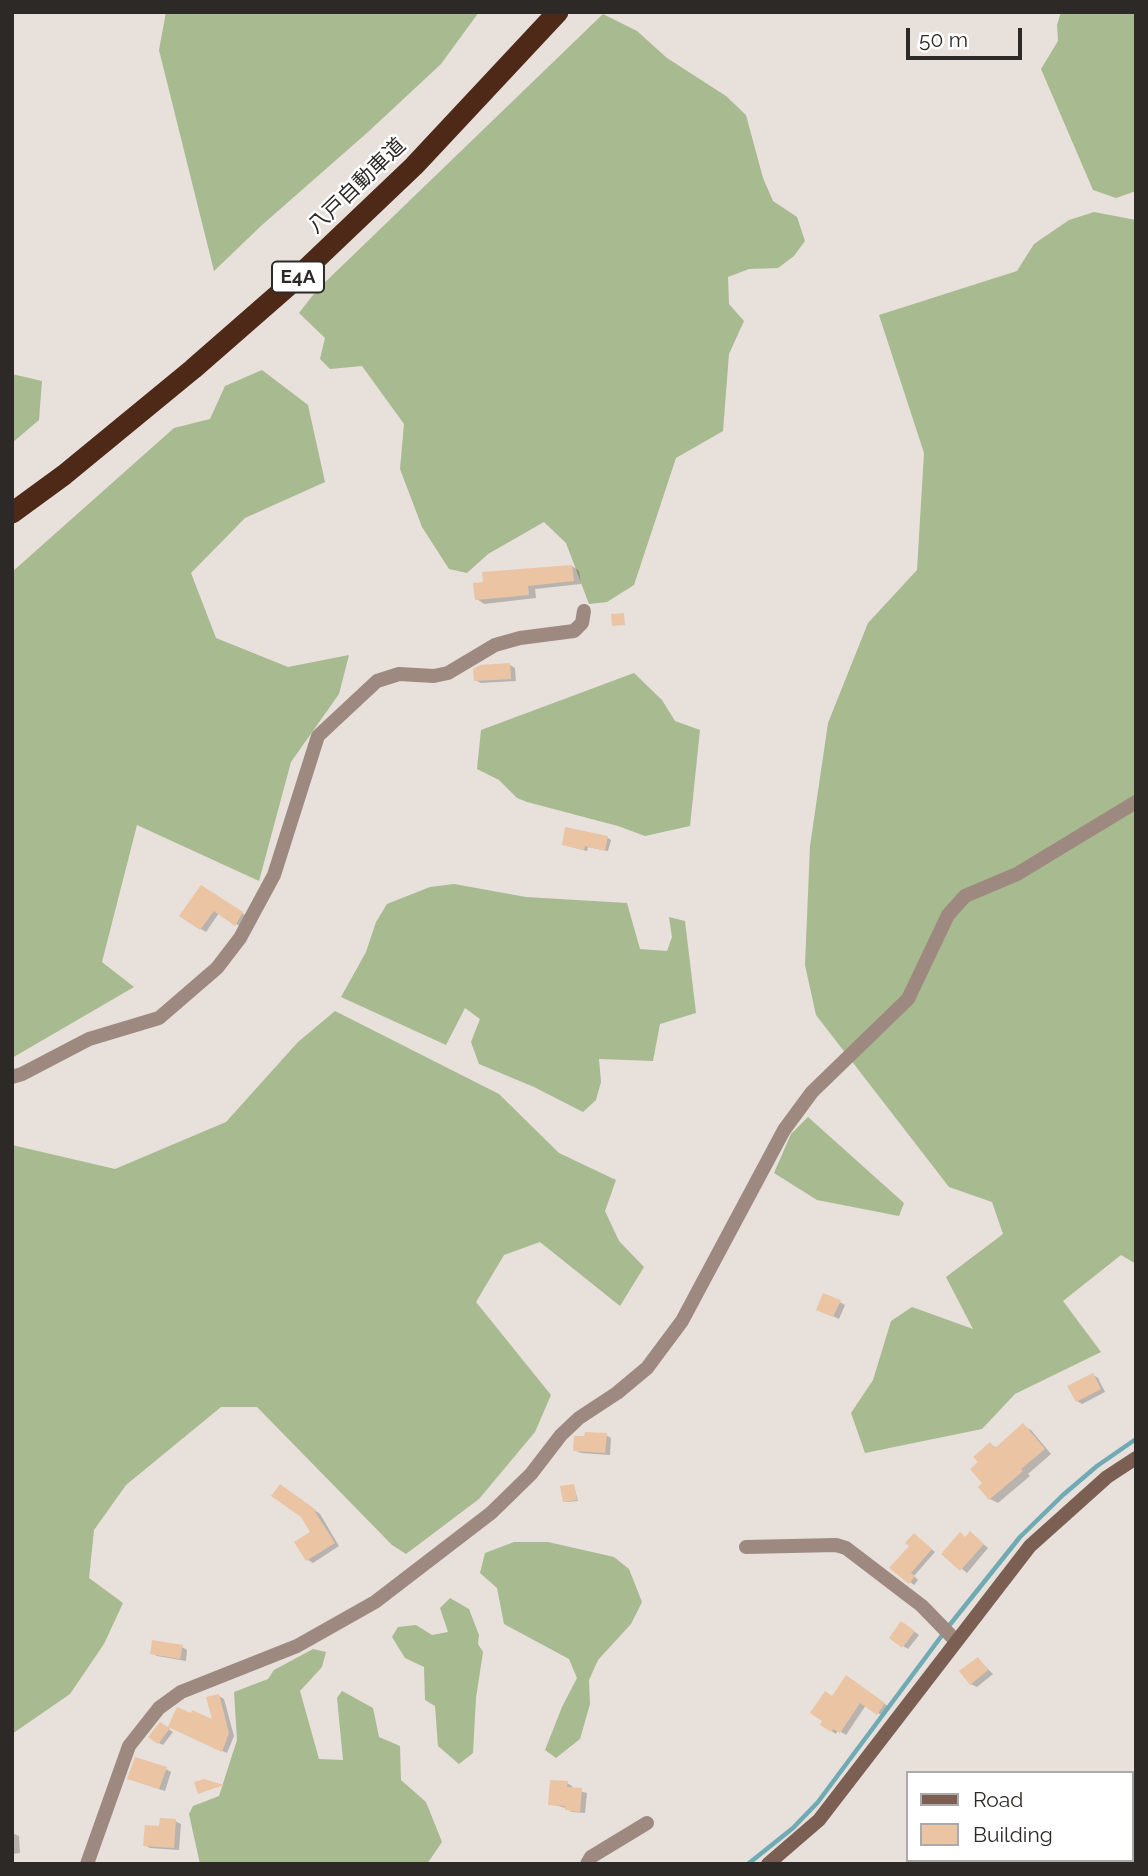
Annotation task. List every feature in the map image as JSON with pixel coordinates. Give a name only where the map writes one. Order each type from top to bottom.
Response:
[{"type":"highway","name":"八戸自動車道","points":[[12,513],[64,475],[193,369],[288,286],[414,166],[558,12]]},
{"type":"street","points":[[12,1077],[89,1039],[159,1018],[217,968],[240,938],[274,874],[317,736],[377,681],[399,674],[434,676],[448,673],[495,645],[520,638],[574,631],[582,623],[584,611]]},
{"type":"street","points":[[88,1864],[129,1746],[159,1708],[181,1692],[297,1646],[375,1602],[491,1513],[531,1474],[561,1435],[579,1418],[617,1393],[647,1368],[682,1321],[784,1130],[812,1092],[908,999],[948,915],[964,896],[1017,874],[1136,802]]},
{"type":"street","points":[[768,1864],[819,1820],[1030,1546],[1107,1476],[1136,1458]]},
{"type":"street","points":[[746,1547],[836,1545],[846,1548],[922,1606],[956,1641]]},
{"type":"street","points":[[587,1864],[591,1857],[647,1823]]},
{"type":"green space","points":[[166,12],[479,12],[441,64],[214,271],[159,50]]},
{"type":"green space","points":[[1061,12],[1136,12],[1136,191],[1116,198],[1093,190],[1041,69],[1058,41],[1057,25]]},
{"type":"green space","points":[[603,14],[637,31],[667,58],[726,96],[746,115],[763,178],[773,201],[797,217],[805,241],[794,256],[778,268],[749,269],[728,277],[729,304],[744,321],[729,354],[723,431],[676,458],[634,585],[607,602],[589,604],[566,543],[544,522],[488,554],[467,573],[449,569],[422,527],[400,469],[404,424],[362,366],[330,369],[320,359],[325,338],[299,313],[317,290]]},
{"type":"green space","points":[[1094,212],[1136,220],[1136,1264],[1121,1255],[1063,1301],[1101,1352],[1015,1394],[982,1429],[865,1453],[851,1413],[873,1380],[891,1321],[912,1307],[973,1329],[946,1277],[1003,1234],[992,1202],[949,1187],[816,1015],[805,965],[810,846],[828,723],[868,623],[917,570],[924,453],[879,315],[1017,271],[1034,244],[1069,220]]},
{"type":"green space","points":[[262,370],[308,405],[325,482],[245,518],[191,573],[216,638],[288,667],[349,655],[339,694],[291,762],[259,881],[137,825],[102,962],[134,987],[12,1058],[12,572],[174,428],[210,419],[225,386]]},
{"type":"green space","points":[[12,374],[42,381],[39,420],[12,443]]},
{"type":"green space","points":[[634,673],[662,700],[675,721],[700,730],[690,826],[645,836],[618,826],[527,802],[517,798],[499,780],[477,769],[481,730]]},
{"type":"green space","points":[[454,884],[526,897],[627,903],[640,949],[667,951],[672,937],[669,917],[685,921],[696,1013],[660,1024],[653,1061],[599,1059],[601,1082],[596,1100],[583,1112],[534,1087],[479,1064],[471,1042],[480,1019],[465,1008],[446,1045],[341,997],[366,952],[376,922],[387,904],[430,887]]},
{"type":"green space","points":[[335,1011],[499,1094],[559,1153],[616,1180],[605,1211],[619,1241],[644,1267],[620,1306],[540,1242],[504,1255],[476,1302],[551,1395],[535,1432],[479,1499],[406,1554],[392,1545],[257,1407],[221,1407],[126,1485],[94,1530],[89,1578],[123,1603],[104,1644],[70,1694],[12,1734],[12,1145],[115,1169],[226,1122],[298,1042]]},
{"type":"green space","points":[[808,1117],[904,1203],[899,1216],[817,1200],[774,1173],[791,1134]]},
{"type":"green space","points":[[514,1542],[548,1542],[614,1557],[629,1569],[642,1602],[631,1624],[598,1660],[589,1680],[590,1704],[580,1739],[556,1758],[545,1750],[577,1678],[569,1659],[504,1624],[497,1588],[480,1573],[485,1553]]},
{"type":"green space","points":[[450,1598],[469,1609],[479,1635],[478,1644],[483,1652],[476,1698],[473,1753],[459,1764],[438,1746],[435,1706],[425,1700],[424,1667],[405,1658],[392,1637],[398,1627],[416,1625],[432,1635],[448,1632],[440,1608]]},
{"type":"green space","points":[[313,1649],[326,1652],[322,1667],[300,1691],[319,1759],[343,1760],[337,1698],[342,1691],[373,1708],[379,1737],[400,1746],[401,1780],[426,1802],[442,1842],[427,1864],[200,1864],[189,1814],[193,1806],[219,1796],[237,1740],[234,1692],[268,1679],[274,1670]]},
{"type":"building","points":[[572,565],[574,581],[528,586],[529,595],[475,600],[473,583],[483,582],[482,572]]},
{"type":"building","points":[[624,613],[625,625],[612,626],[611,614]]},
{"type":"building","points":[[510,663],[511,679],[474,681],[473,669],[480,665]]},
{"type":"building","points":[[565,827],[608,836],[605,851],[585,846],[584,850],[562,845]]},
{"type":"building","points":[[201,885],[243,912],[235,926],[214,911],[200,930],[179,916]]},
{"type":"building","points":[[823,1293],[841,1300],[833,1317],[816,1310]]},
{"type":"building","points":[[1093,1373],[1101,1389],[1076,1402],[1067,1386]]},
{"type":"building","points":[[1023,1423],[1045,1449],[989,1500],[978,1487],[982,1483],[970,1469],[978,1462],[973,1457],[990,1442],[995,1448]]},
{"type":"building","points":[[585,1432],[607,1433],[605,1453],[573,1451],[574,1436],[584,1436]]},
{"type":"building","points":[[280,1484],[316,1510],[335,1543],[306,1561],[294,1542],[310,1532],[301,1517],[271,1496]]},
{"type":"building","points":[[574,1484],[577,1500],[563,1502],[560,1486]]},
{"type":"building","points":[[970,1531],[984,1544],[960,1571],[941,1554],[960,1532],[965,1537]]},
{"type":"building","points":[[914,1533],[932,1549],[911,1573],[915,1576],[909,1584],[889,1568],[909,1546],[905,1543]]},
{"type":"building","points":[[901,1621],[915,1631],[902,1648],[889,1638]]},
{"type":"building","points":[[152,1640],[183,1645],[180,1659],[150,1654]]},
{"type":"building","points":[[978,1657],[988,1670],[970,1685],[959,1671]]},
{"type":"building","points":[[846,1675],[885,1703],[877,1715],[860,1703],[840,1733],[833,1729],[831,1732],[820,1725],[822,1721],[810,1713],[825,1691],[832,1696]]},
{"type":"building","points":[[219,1694],[229,1733],[222,1752],[168,1727],[177,1707],[212,1719],[206,1697]]},
{"type":"building","points":[[160,1722],[170,1728],[158,1744],[148,1737]]},
{"type":"building","points":[[135,1757],[167,1767],[159,1789],[127,1779]]},
{"type":"building","points":[[204,1779],[224,1785],[198,1794],[194,1782]]},
{"type":"building","points":[[550,1780],[568,1781],[567,1787],[582,1788],[580,1812],[565,1810],[565,1806],[548,1805]]},
{"type":"building","points":[[160,1818],[176,1819],[174,1848],[143,1846],[145,1825],[159,1826]]},
{"type":"waterway","points":[[948,1627],[1020,1537],[1097,1466],[1136,1439]]},
{"type":"waterway","points":[[748,1864],[793,1828],[818,1802],[943,1634]]}]
